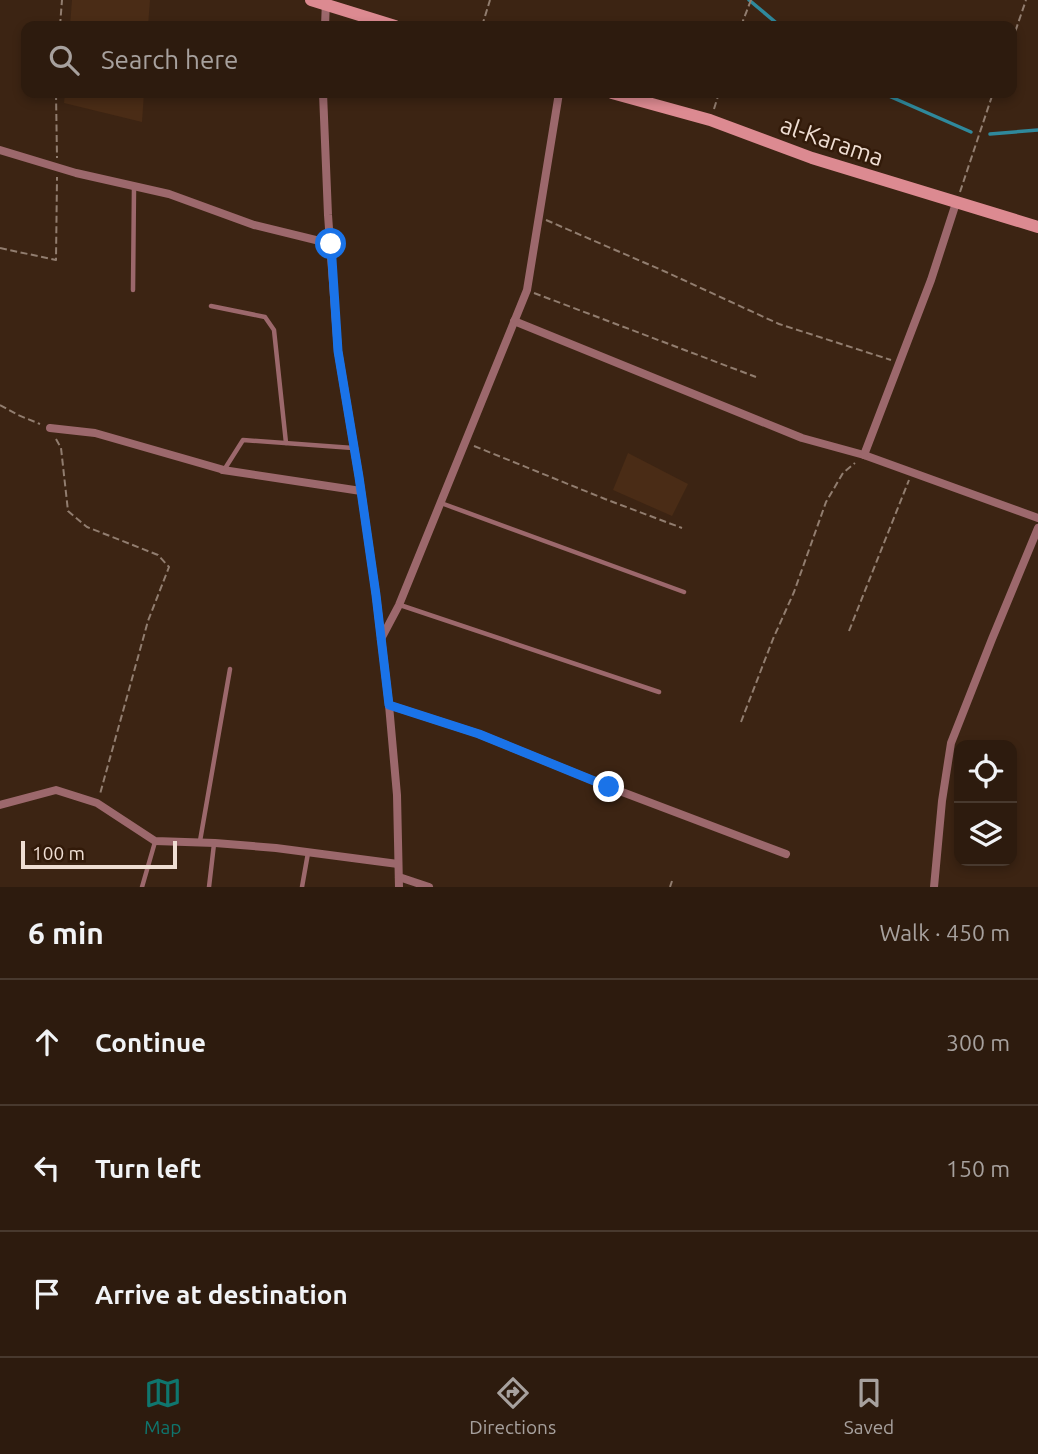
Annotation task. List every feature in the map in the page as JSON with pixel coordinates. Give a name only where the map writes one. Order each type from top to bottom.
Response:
[{"type":"main road","points":[[311,0],[326,2],[381,21]]},
{"type":"main road","name":"al-Karama","points":[[630,98],[710,120],[812,159],[1038,227]]},
{"type":"street","points":[[325,21],[326,2]]},
{"type":"street","points":[[323,98],[338,351],[361,491],[389,705],[397,795],[399,887]]},
{"type":"street","points":[[381,639],[399,605],[527,290],[558,98]]},
{"type":"street","points":[[0,150],[169,194],[254,225],[331,244]]},
{"type":"street","points":[[864,456],[931,280],[956,203]]},
{"type":"street","points":[[514,321],[802,438],[912,472],[1038,518]]},
{"type":"street","points":[[50,428],[95,433],[223,470],[361,491]]},
{"type":"street","points":[[934,887],[942,801],[951,743],[1038,528]]},
{"type":"street","points":[[389,705],[479,734],[609,787],[786,853]]},
{"type":"street","points":[[0,805],[56,790],[97,803],[155,841],[215,843],[398,864]]},
{"type":"street","points":[[399,877],[429,887]]},
{"type":"lane","points":[[133,290],[134,186]]},
{"type":"lane","points":[[211,306],[265,317],[274,330],[286,443]]},
{"type":"lane","points":[[223,470],[243,440],[354,448]]},
{"type":"lane","points":[[441,503],[684,592]]},
{"type":"lane","points":[[399,605],[659,692]]},
{"type":"lane","points":[[200,842],[230,669]]},
{"type":"lane","points":[[142,887],[155,841]]},
{"type":"lane","points":[[209,887],[215,843]]},
{"type":"lane","points":[[302,887],[308,852]]},
{"type":"path","points":[[60,21],[62,0]]},
{"type":"path","points":[[484,21],[490,0]]},
{"type":"path","points":[[743,21],[751,0]]},
{"type":"path","points":[[1017,26],[1026,0]]},
{"type":"path","points":[[0,248],[56,260],[56,98]]},
{"type":"path","points":[[710,120],[717,98]]},
{"type":"path","points":[[956,203],[991,98]]},
{"type":"path","points":[[539,217],[779,324],[899,363]]},
{"type":"path","points":[[527,290],[756,377]]},
{"type":"path","points":[[0,405],[50,428],[61,448],[68,511],[87,527],[158,555],[169,567],[148,621],[97,803]]},
{"type":"path","points":[[465,443],[681,528]]},
{"type":"path","points":[[741,722],[794,592],[826,502],[843,473],[864,456]]},
{"type":"path","points":[[849,631],[912,472]]},
{"type":"path","points":[[670,887],[672,881]]},
{"type":"shaded area","points":[[72,0],[150,0],[148,21],[70,21]]},
{"type":"shaded area","points":[[64,98],[144,98],[142,122],[64,103]]},
{"type":"shaded area","points":[[628,453],[688,484],[672,516],[613,490]]},
{"type":"waterway","points":[[749,0],[774,21]]},
{"type":"waterway","points":[[893,98],[971,132]]},
{"type":"waterway","points":[[990,134],[1038,130]]},
{"type":"route","points":[[331,244],[338,351],[359,477],[389,705],[479,734],[609,787]]}]
